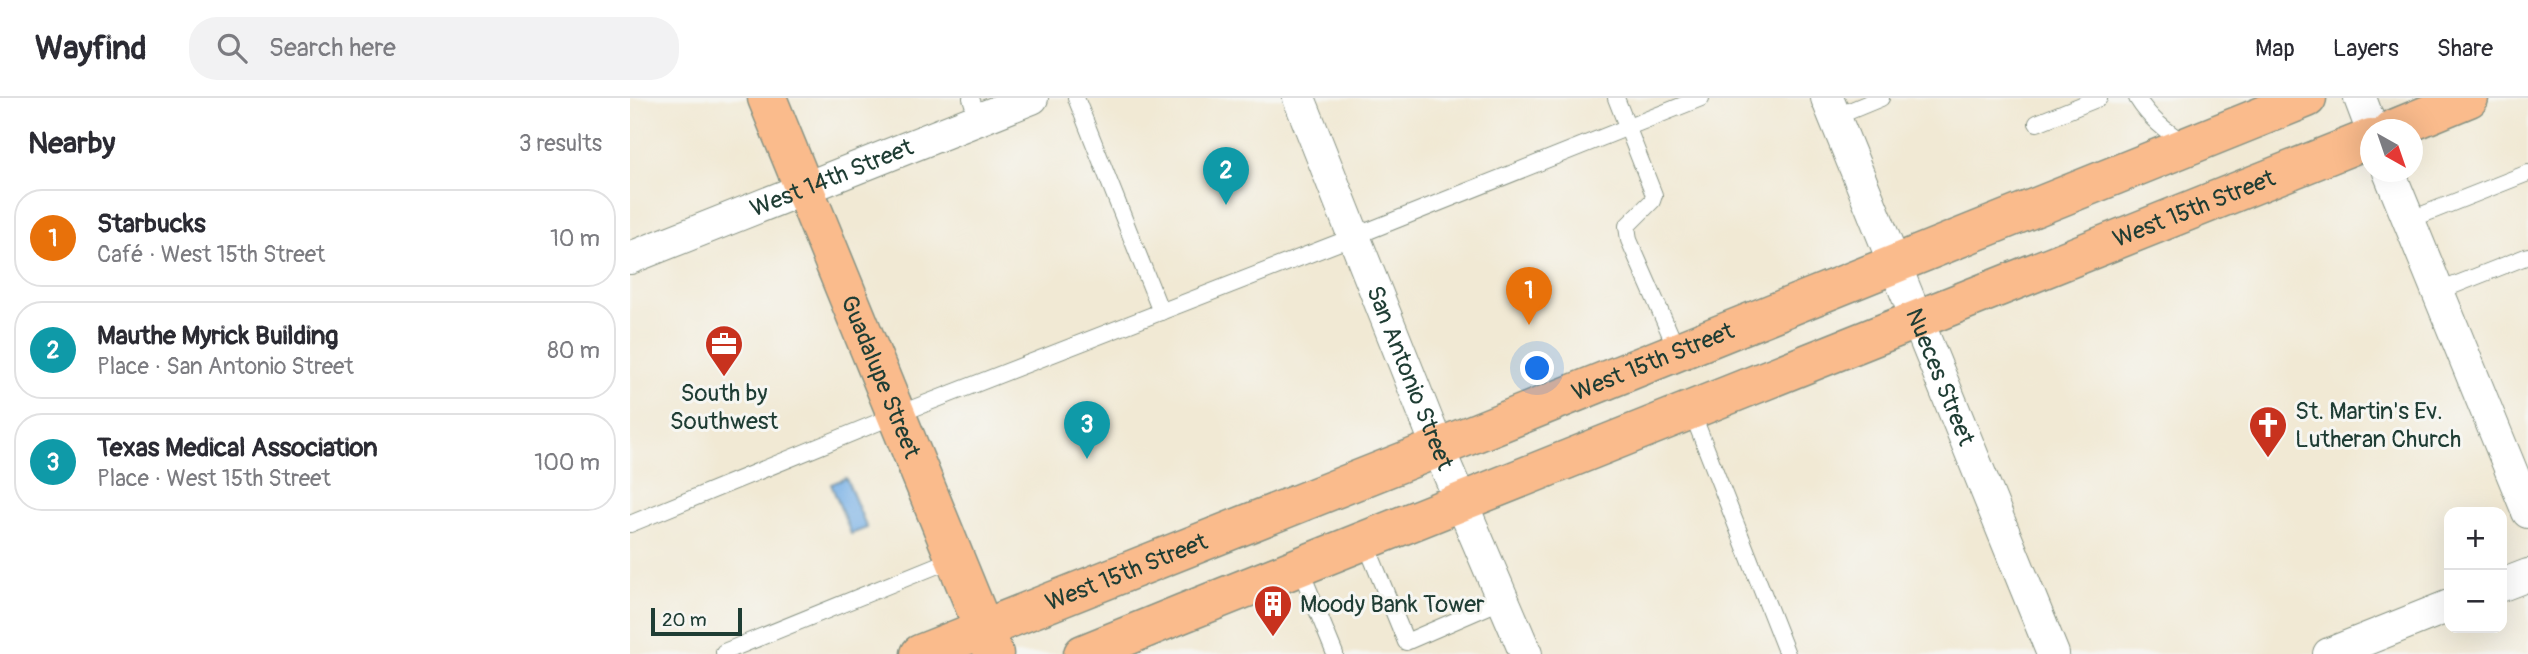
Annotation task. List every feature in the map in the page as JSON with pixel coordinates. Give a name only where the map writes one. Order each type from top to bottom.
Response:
[{"type":"main road","name":"Guadalupe Street","points":[[766,98],[989,641]]},
{"type":"main road","name":"West 15th Street","points":[[920,654],[989,641],[1438,448],[2307,98]]},
{"type":"main road","points":[[2418,119],[2469,98]]},
{"type":"main road","name":"West 15th Street","points":[[1083,654],[1460,500],[2360,142]]},
{"type":"street","name":"West 14th Street","points":[[630,258],[804,188],[975,109],[1032,98]]},
{"type":"street","name":"San Antonio Street","points":[[1299,98],[1438,448],[1526,654]]},
{"type":"street","points":[[2360,98],[2368,119]]},
{"type":"street","name":"Nueces Street","points":[[1831,108],[2053,654]]},
{"type":"street","points":[[2393,182],[2528,512]]},
{"type":"street","points":[[2507,583],[2528,575]]},
{"type":"street","points":[[2329,654],[2444,608]]},
{"type":"lane","points":[[1076,98],[1161,312]]},
{"type":"lane","points":[[1616,98],[1654,195],[1652,201],[1627,226],[1629,240],[1678,352]]},
{"type":"lane","points":[[630,524],[896,415],[1701,98]]},
{"type":"lane","points":[[1831,108],[1881,98]]},
{"type":"lane","points":[[2037,123],[2099,98]]},
{"type":"lane","points":[[2137,98],[2159,126],[2188,146]]},
{"type":"lane","points":[[2409,220],[2528,173]]},
{"type":"lane","points":[[2437,292],[2528,256]]},
{"type":"lane","points":[[1691,410],[1787,654]]},
{"type":"lane","points":[[1364,539],[1406,642],[1503,600]]},
{"type":"lane","points":[[724,652],[747,650],[955,558]]},
{"type":"lane","points":[[1299,565],[1335,654]]},
{"type":"water","points":[[846,478],[867,528],[851,534],[831,484]]},
{"type":"place","name":"Mauthe Myrick Building","points":[[1226,205]]},
{"type":"place","name":"Starbucks","points":[[1529,325]]},
{"type":"place","name":"South by Southwest","points":[[724,378]]},
{"type":"place","name":"Texas Medical Association","points":[[1087,459]]},
{"type":"place","name":"St. Martin's Ev. Lutheran Church","points":[[2268,459]]},
{"type":"place","name":"Moody Bank Tower","points":[[1273,638]]}]
